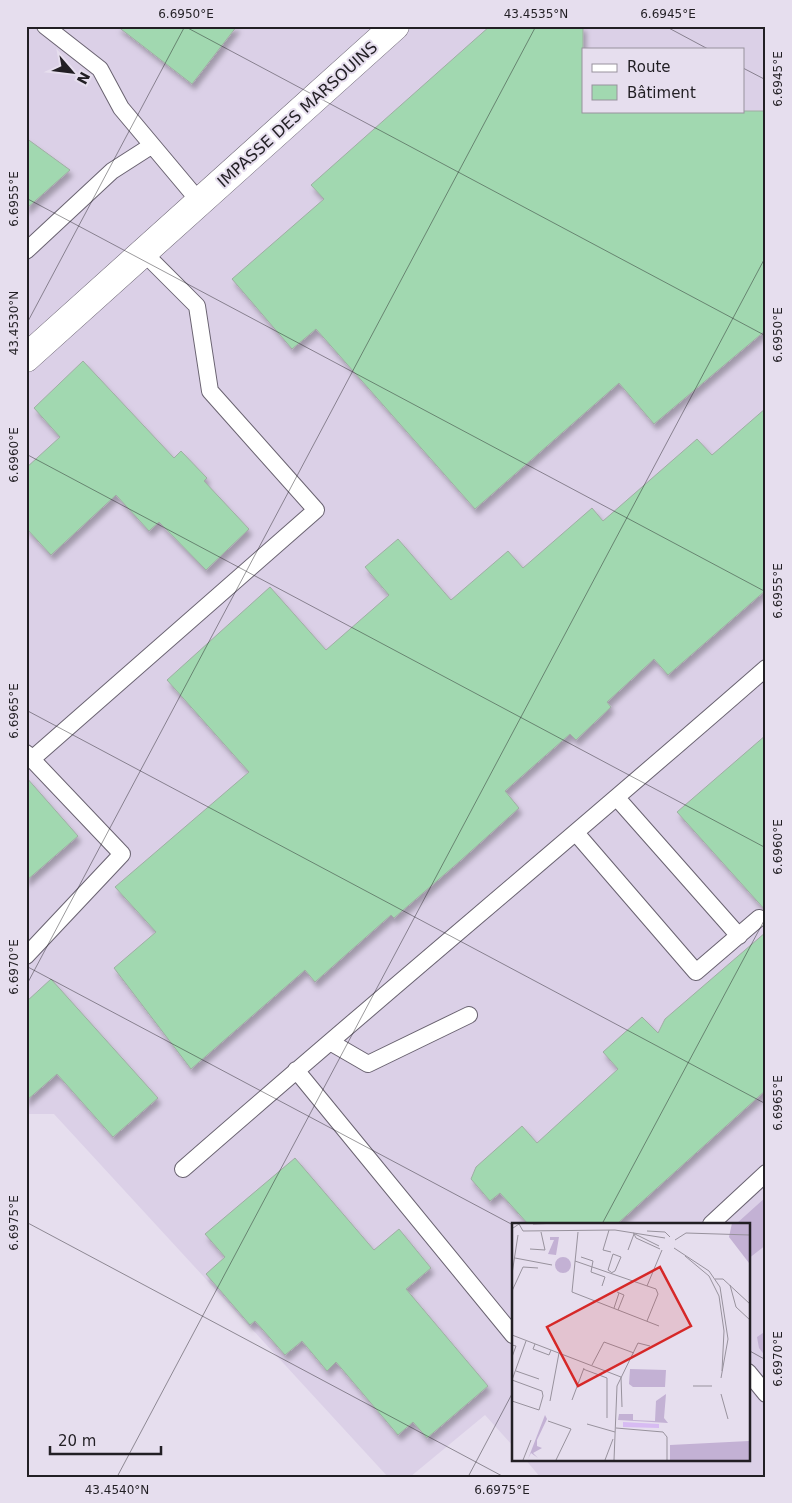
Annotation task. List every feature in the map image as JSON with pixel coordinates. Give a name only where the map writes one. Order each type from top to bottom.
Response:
[{"type":"street","name":"IMPASSE DES MARSOUINS","points":[[26,358],[395,26]]},
{"type":"lane","points":[[45,26],[100,69],[121,108],[199,202]]},
{"type":"lane","points":[[26,251],[112,171],[151,146]]},
{"type":"lane","points":[[26,956],[122,854],[29,756],[316,510],[210,391],[197,306],[143,252]]},
{"type":"lane","points":[[183,1169],[766,668]]},
{"type":"lane","points":[[617,798],[739,936]]},
{"type":"lane","points":[[576,833],[696,972],[759,918]]},
{"type":"lane","points":[[330,1042],[368,1064],[469,1015]]},
{"type":"lane","points":[[296,1070],[512,1334]]},
{"type":"lane","points":[[712,1223],[766,1173]]},
{"type":"lane","points":[[750,1374],[766,1394]]},
{"type":"shaded area","points":[[26,26],[766,26],[766,1477],[540,1477],[526,1460],[750,1460],[750,1223],[512,1223],[512,1445],[485,1415],[410,1477],[388,1477],[54,1114],[26,1114]]},
{"type":"shaded area","points":[[766,1197],[766,1245],[750,1257],[750,1223],[737,1223]]},
{"type":"shaded area","points":[[766,1331],[766,1357],[759,1348],[757,1337]]},
{"type":"building","points":[[117,26],[237,26],[192,84]]},
{"type":"building","points":[[490,26],[583,26],[582,112],[766,111],[766,330],[654,424],[619,383],[475,509],[316,329],[292,349],[232,279],[324,199],[311,185]]},
{"type":"building","points":[[26,138],[70,170],[26,209]]},
{"type":"building","points":[[83,361],[174,458],[181,451],[207,478],[204,481],[249,529],[206,570],[159,522],[149,531],[116,495],[51,555],[26,528],[26,468],[60,437],[34,408]]},
{"type":"building","points":[[766,408],[766,590],[668,675],[654,659],[607,702],[611,707],[576,740],[570,734],[505,791],[519,808],[460,861],[394,918],[391,915],[315,982],[305,970],[191,1069],[114,968],[156,932],[115,887],[249,772],[167,680],[270,587],[326,650],[389,595],[365,567],[398,539],[451,600],[508,551],[523,568],[592,508],[603,521],[697,439],[712,455]]},
{"type":"building","points":[[766,735],[766,911],[677,812]]},
{"type":"building","points":[[26,777],[78,836],[26,881]]},
{"type":"building","points":[[766,932],[766,1090],[618,1223],[527,1223],[500,1193],[490,1201],[471,1179],[476,1167],[522,1126],[537,1143],[618,1069],[603,1052],[642,1017],[658,1033],[665,1019]]},
{"type":"building","points":[[51,979],[158,1098],[113,1137],[57,1074],[26,1101],[26,1002]]},
{"type":"building","points":[[295,1158],[374,1250],[399,1229],[431,1268],[406,1289],[488,1386],[427,1438],[413,1422],[398,1435],[336,1362],[327,1371],[302,1341],[285,1355],[255,1321],[250,1325],[206,1274],[225,1257],[205,1234]]}]
